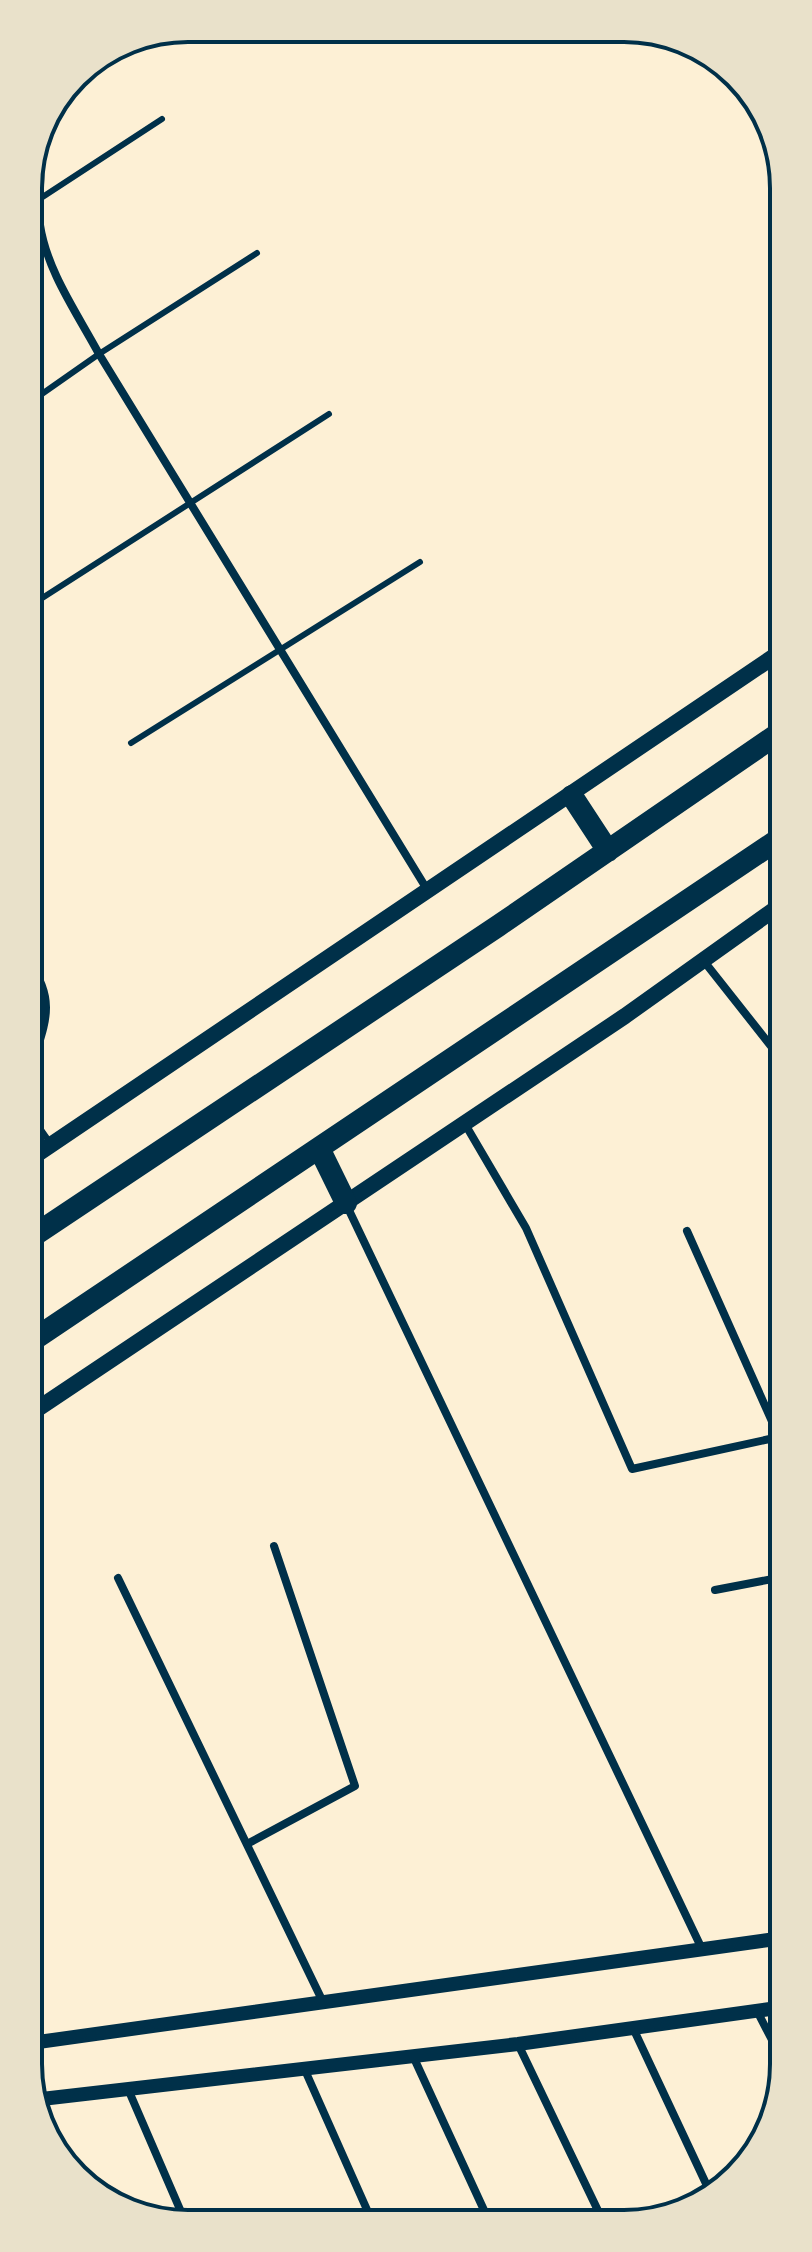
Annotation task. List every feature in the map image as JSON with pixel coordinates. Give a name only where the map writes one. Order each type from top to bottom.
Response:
[{"type":"highway","points":[[42,1230],[770,739]]},
{"type":"highway","points":[[572,796],[608,851]]},
{"type":"highway","points":[[42,1334],[770,845]]},
{"type":"highway","points":[[319,1148],[346,1203]]},
{"type":"main road","points":[[42,1150],[572,796],[770,659]]},
{"type":"main road","points":[[42,1406],[465,1124],[770,913]]},
{"type":"street","points":[[42,234],[53,267],[99,354],[429,892]]},
{"type":"street","points":[[703,960],[770,1045]]},
{"type":"street","points":[[465,1124],[526,1228],[632,1469],[770,1439]]},
{"type":"street","points":[[346,1203],[702,1949]]},
{"type":"street","points":[[687,1231],[770,1417]]},
{"type":"street","points":[[247,1844],[355,1786],[274,1546]]},
{"type":"street","points":[[118,1578],[323,2003]]},
{"type":"street","points":[[715,1590],[770,1579]]},
{"type":"street","points":[[42,2041],[770,1940]]},
{"type":"street","points":[[46,2098],[518,2044],[770,2009]]},
{"type":"street","points":[[757,2011],[770,2036]]},
{"type":"street","points":[[633,2028],[706,2184]]},
{"type":"street","points":[[518,2044],[598,2210]]},
{"type":"street","points":[[413,2055],[484,2210]]},
{"type":"street","points":[[304,2068],[367,2210]]},
{"type":"street","points":[[128,2089],[180,2210]]},
{"type":"lane","points":[[42,197],[162,119]]},
{"type":"lane","points":[[42,394],[257,253]]},
{"type":"lane","points":[[42,598],[329,414]]},
{"type":"lane","points":[[131,743],[420,562]]},
{"type":"lane","points":[[42,985],[48,996],[48,1015],[42,1036]]},
{"type":"lane","points":[[42,1131],[51,1144]]}]
